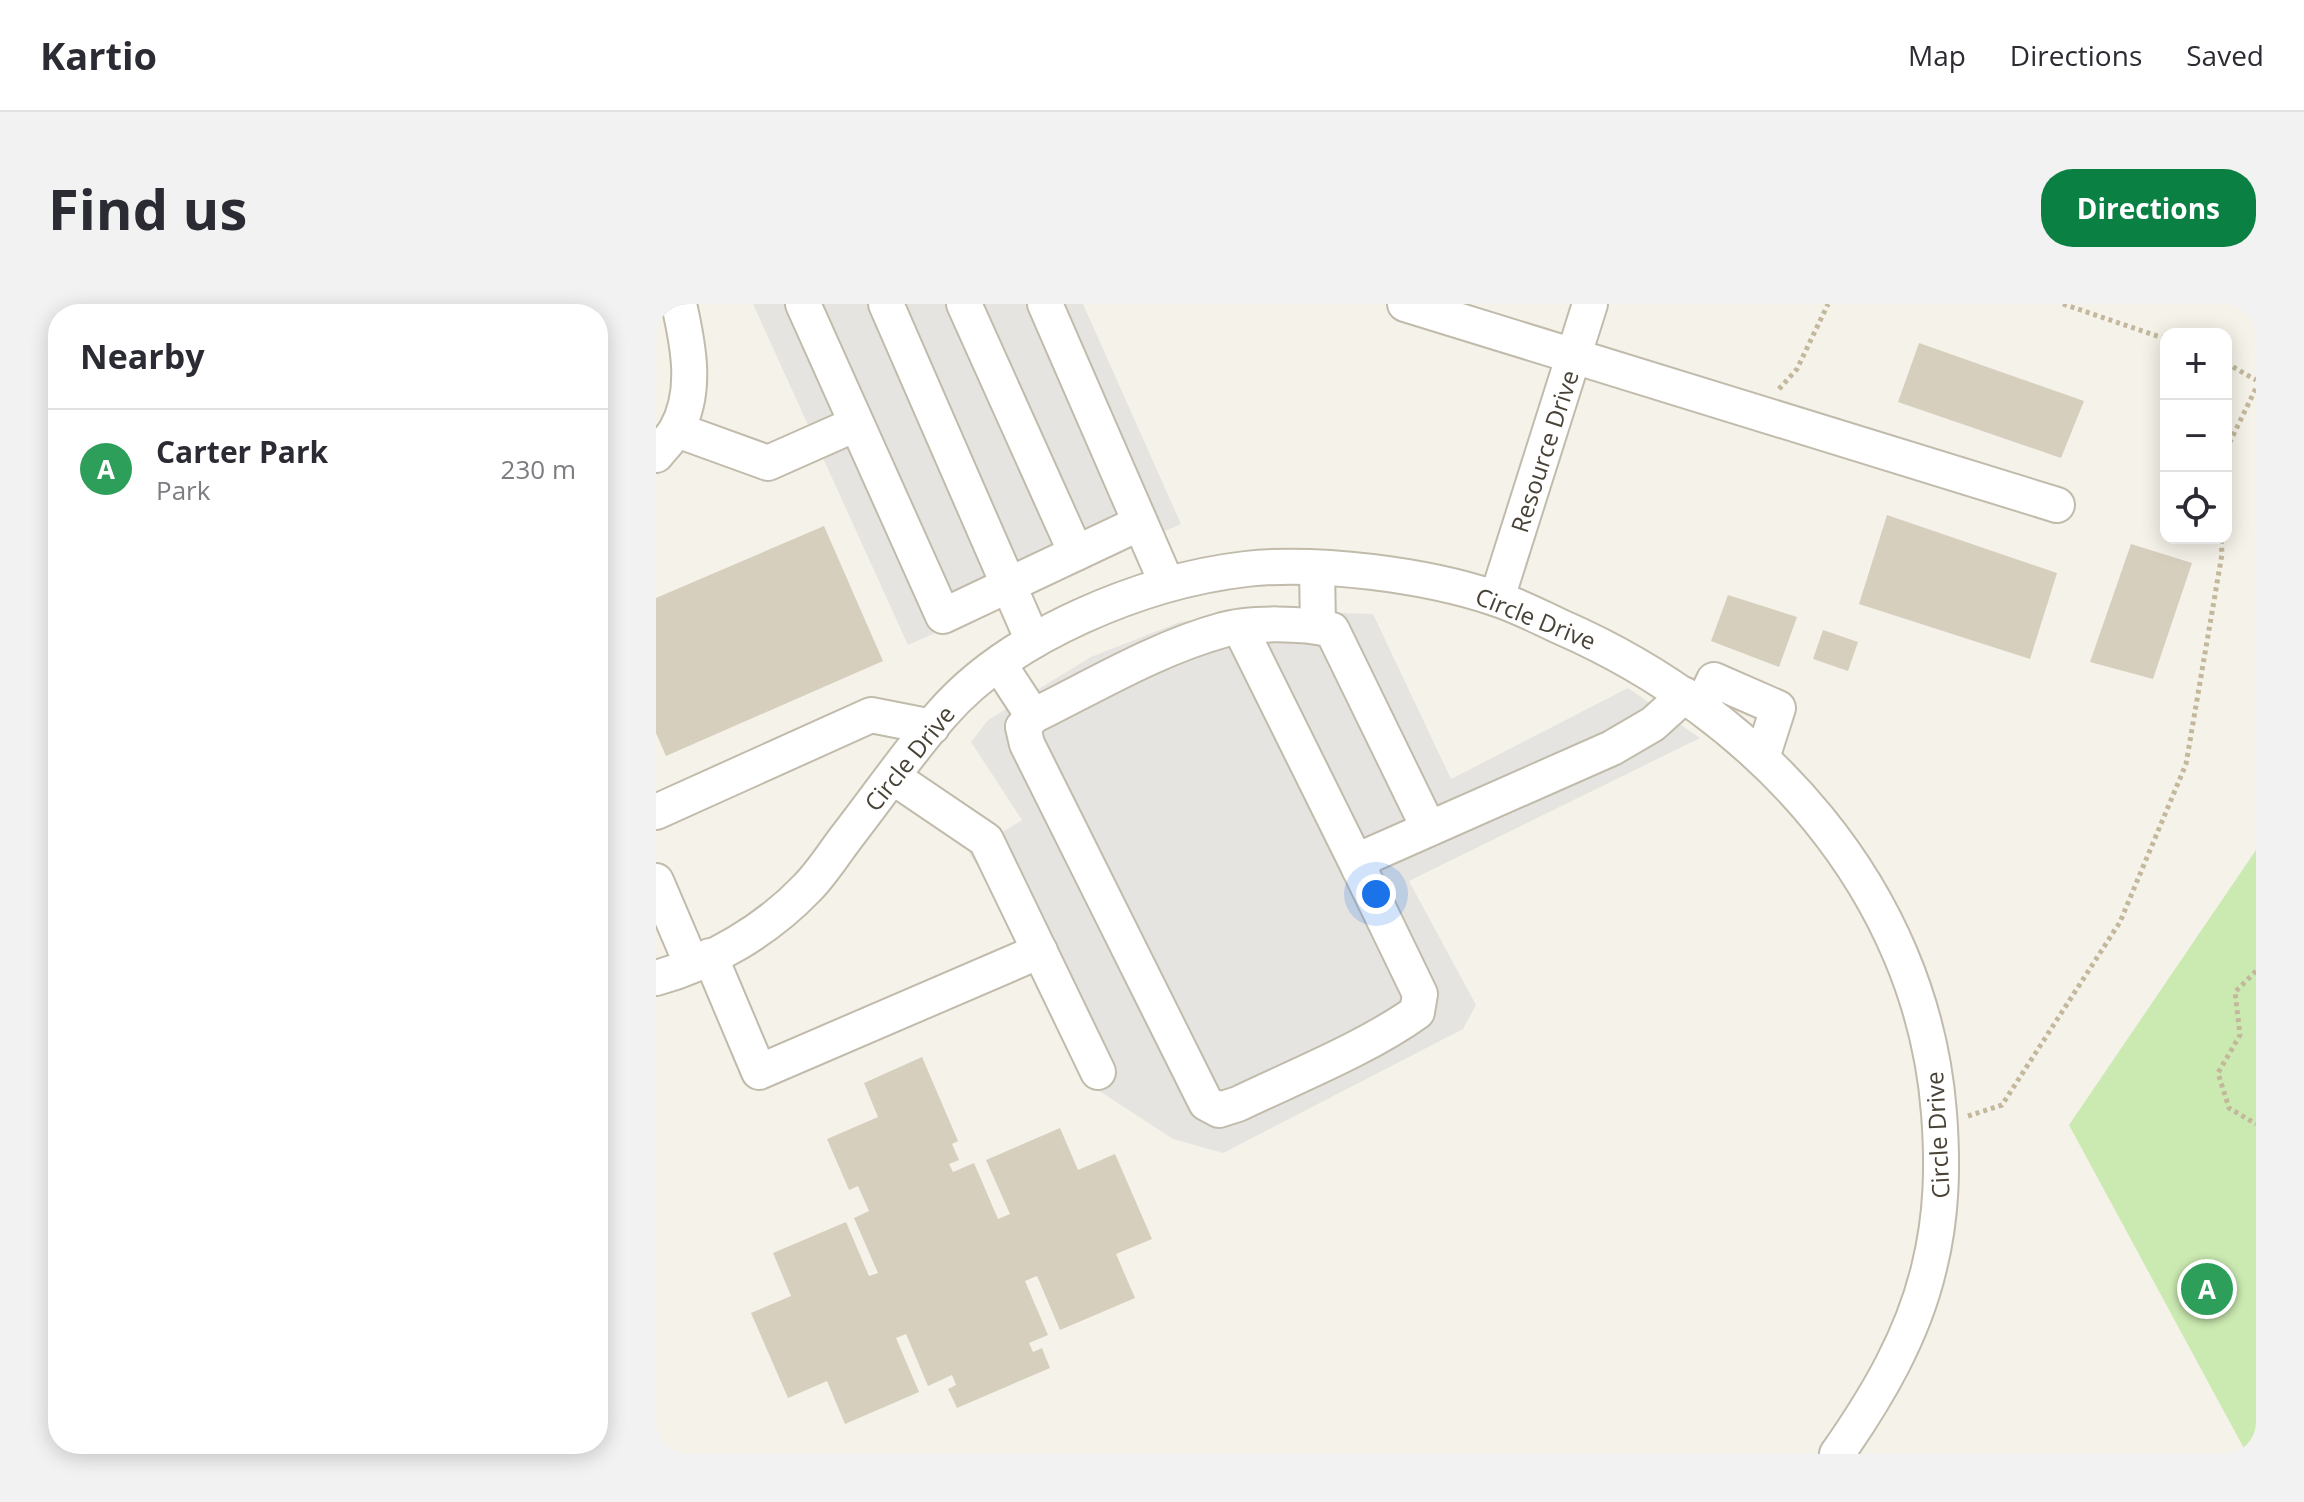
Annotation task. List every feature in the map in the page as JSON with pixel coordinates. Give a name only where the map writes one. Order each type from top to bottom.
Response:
[{"type":"street","points":[[679,304],[689,355],[688,396],[666,442],[768,463],[856,424]]},
{"type":"street","points":[[803,304],[943,616],[1140,523]]},
{"type":"street","points":[[886,304],[1033,641]]},
{"type":"street","points":[[964,304],[1076,553]]},
{"type":"street","points":[[1045,304],[1167,584]]},
{"type":"street","points":[[1405,304],[2057,505]]},
{"type":"street","name":"Resource Drive","points":[[1497,598],[1590,304]]},
{"type":"street","name":"Circle Drive","points":[[656,978],[677,972],[772,921],[810,886],[944,711],[999,664],[1033,641],[1098,611],[1167,584],[1248,569],[1338,567],[1449,585],[1497,598],[1605,646],[1693,701],[1748,744],[1822,824],[1860,875],[1896,940],[1921,1007],[1936,1078],[1941,1212],[1928,1272],[1907,1335],[1869,1409],[1837,1454]]},
{"type":"street","points":[[1317,568],[1318,626]]},
{"type":"street","points":[[1240,628],[1420,994],[1417,1012],[1350,1049],[1238,1104],[1219,1110],[1206,1103],[1027,744],[1023,727],[1033,716],[1167,651],[1225,629],[1240,628],[1285,625],[1318,626],[1332,630],[1341,645],[1429,829]]},
{"type":"street","points":[[999,664],[1033,716]]},
{"type":"street","points":[[1359,868],[1370,855],[1612,748],[1693,701],[1714,680],[1778,708],[1762,758]]},
{"type":"street","points":[[656,812],[871,715],[932,727]]},
{"type":"street","points":[[893,777],[986,840],[1098,1072]]},
{"type":"street","points":[[656,881],[759,1072],[1040,951]]},
{"type":"path","points":[[1757,413],[1797,369],[1828,304]]},
{"type":"path","points":[[2063,304],[2160,337]]},
{"type":"path","points":[[2232,366],[2256,380]]},
{"type":"path","points":[[2232,438],[2256,388]]},
{"type":"path","points":[[1940,1125],[2002,1105],[2120,922],[2186,764],[2221,544]]},
{"type":"path","points":[[2256,971],[2235,992],[2240,1035],[2218,1073],[2229,1108],[2256,1124]]},
{"type":"green space","points":[[2256,850],[2256,1454],[2247,1454],[2069,1125]]},
{"type":"shaded area","points":[[753,304],[1083,304],[1181,524],[908,645]]},
{"type":"shaded area","points":[[1266,610],[1373,614],[1451,779],[1628,688],[1700,738],[1409,881],[1476,1005],[1463,1029],[1223,1153],[1173,1139],[1087,1083],[1003,906],[969,853],[1022,820],[971,742],[988,720],[1091,657],[1180,622]]},
{"type":"building","points":[[1919,343],[2084,401],[2061,458],[1898,402]]},
{"type":"building","points":[[1887,515],[2057,573],[2030,659],[1859,604]]},
{"type":"building","points":[[824,526],[883,661],[666,756],[656,733],[656,598]]},
{"type":"building","points":[[2131,544],[2192,563],[2153,679],[2090,662]]},
{"type":"building","points":[[1728,595],[1797,617],[1779,667],[1711,641]]},
{"type":"building","points":[[1823,630],[1858,642],[1848,671],[1813,659]]},
{"type":"building","points":[[922,1057],[958,1141],[952,1144],[959,1160],[949,1164],[953,1172],[974,1163],[998,1219],[1010,1214],[986,1160],[1060,1128],[1078,1170],[1115,1154],[1152,1239],[1116,1254],[1135,1298],[1060,1330],[1037,1276],[1025,1281],[1048,1335],[1029,1343],[1033,1352],[1042,1348],[1050,1368],[957,1408],[948,1389],[956,1385],[952,1375],[928,1386],[906,1334],[896,1338],[919,1392],[845,1424],[827,1381],[788,1398],[751,1313],[791,1296],[773,1253],[846,1222],[869,1276],[878,1273],[854,1218],[869,1211],[858,1186],[849,1190],[827,1139],[878,1117],[864,1083]]},
{"type":"place","name":"Carter Park","points":[[2207,1289]]}]
